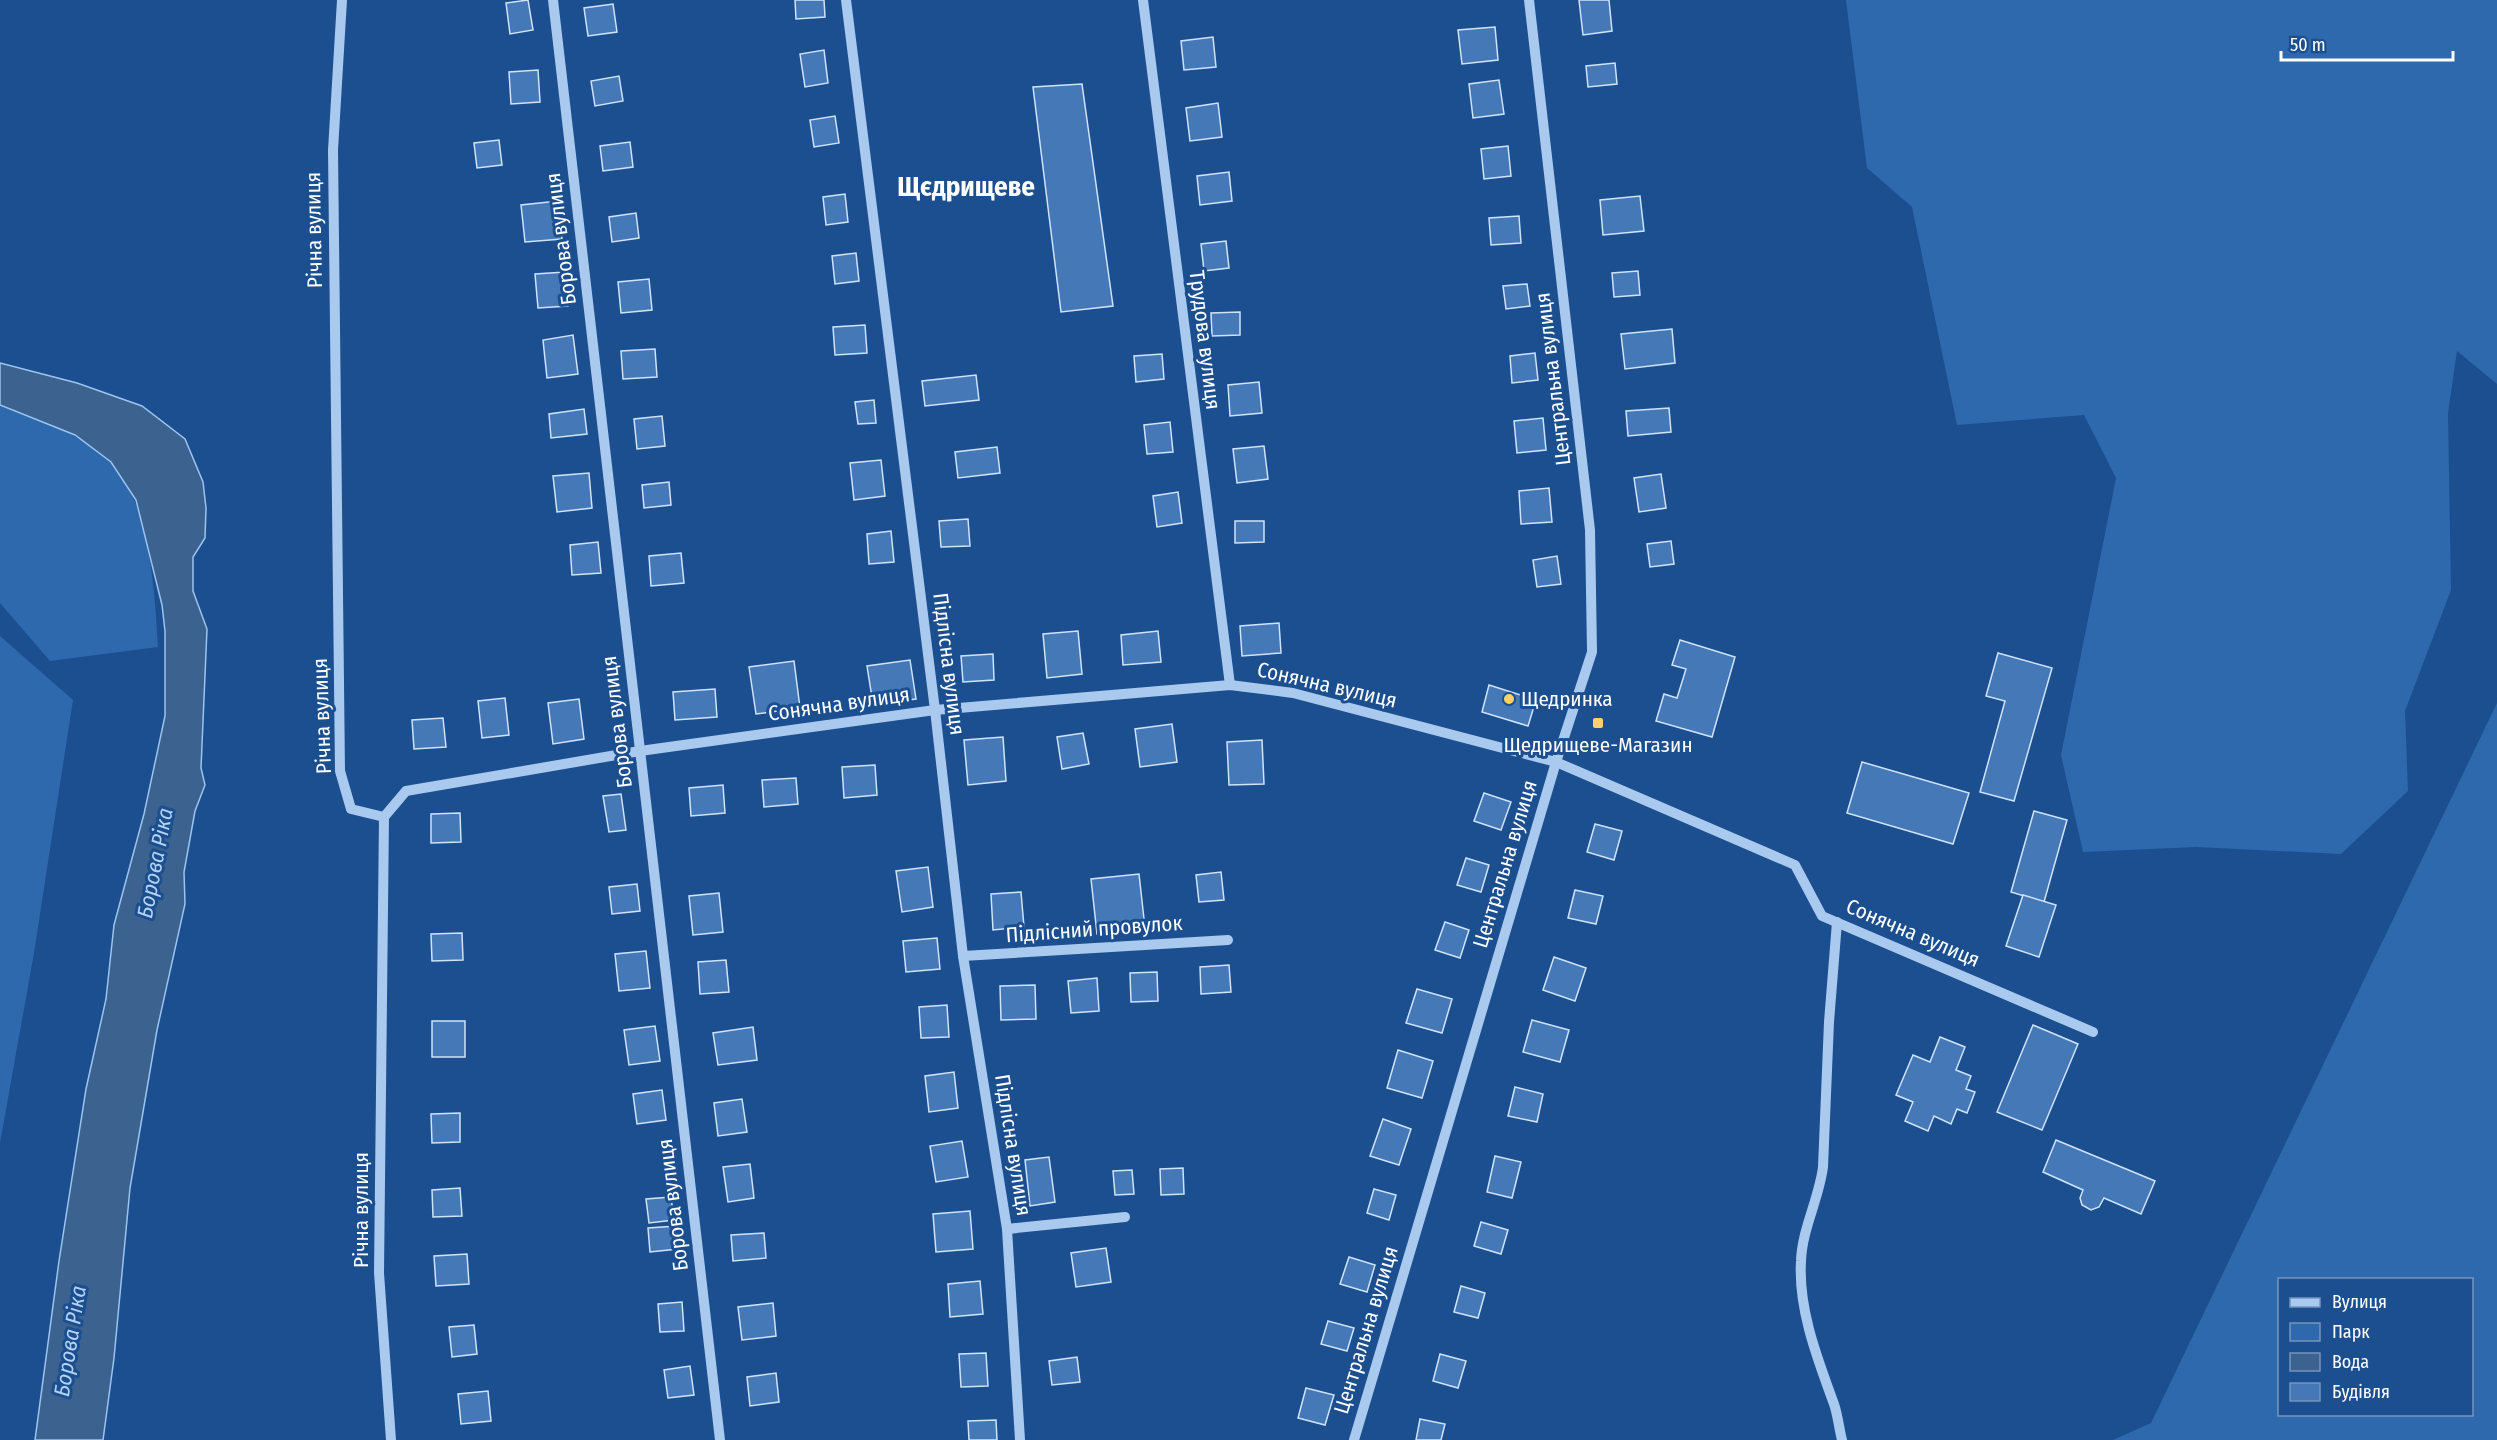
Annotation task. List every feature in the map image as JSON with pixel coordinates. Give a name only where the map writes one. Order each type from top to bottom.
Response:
[{"type":"street","name":"Річна вулиця","points":[[342,0],[333,150],[340,771],[351,809],[384,817],[380,1273],[391,1440]]},
{"type":"street","name":"Борова вулиця","points":[[553,0],[720,1440]]},
{"type":"street","name":"Підлісна вулиця","points":[[846,0],[935,710],[963,956],[1007,1229],[1020,1440]]},
{"type":"street","name":"Трудова вулиця","points":[[1143,0],[1230,685]]},
{"type":"street","name":"Центральна вулиця","points":[[1354,1440],[1556,762],[1592,652],[1590,530],[1529,0]]},
{"type":"street","name":"Сонячна вулиця","points":[[384,817],[406,791],[640,752],[935,710],[1230,685],[1293,693],[1556,762],[1795,865],[1822,916],[2093,1032]]},
{"type":"street","points":[[1837,922],[1828,1022],[1823,1167],[1820,1189],[1804,1239],[1801,1261],[1802,1293],[1808,1320],[1823,1379],[1835,1407],[1842,1440]]},
{"type":"street","name":"Підлісний провулок","points":[[963,956],[1228,940]]},
{"type":"street","points":[[1007,1229],[1125,1217]]},
{"type":"green space","points":[[1846,0],[2497,0],[2497,384],[2457,351],[2448,413],[2451,590],[2405,711],[2408,791],[2341,854],[2196,847],[2083,852],[2061,755],[2116,478],[2084,415],[1957,425],[1912,207],[1867,168]]},
{"type":"green space","points":[[0,405],[72,434],[109,461],[123,477],[134,498],[148,548],[158,647],[50,661],[0,603]]},
{"type":"green space","points":[[0,636],[73,700],[34,953],[0,1143]]},
{"type":"green space","points":[[2497,703],[2497,1440],[2113,1440],[2151,1423]]},
{"type":"water","name":"Борова Ріка","points":[[0,363],[77,383],[142,406],[185,439],[203,482],[206,508],[205,538],[193,557],[193,591],[207,629],[201,768],[205,785],[195,811],[184,872],[185,904],[157,1030],[130,1188],[114,1358],[103,1440],[35,1440],[59,1261],[86,1089],[106,999],[114,925],[144,814],[165,716],[165,631],[162,605],[136,500],[111,462],[75,435],[0,405]]},
{"type":"building","points":[[528,0],[533,30],[510,34],[506,3]]},
{"type":"building","points":[[795,0],[824,0],[825,17],[796,19]]},
{"type":"building","points":[[1579,0],[1609,0],[1612,31],[1583,35]]},
{"type":"building","points":[[613,4],[617,32],[588,36],[584,8]]},
{"type":"building","points":[[1495,27],[1498,60],[1462,64],[1458,30]]},
{"type":"building","points":[[1213,37],[1216,67],[1184,70],[1181,41]]},
{"type":"building","points":[[824,50],[828,83],[805,87],[800,54]]},
{"type":"building","points":[[1615,63],[1617,84],[1588,87],[1586,66]]},
{"type":"building","points":[[538,70],[540,102],[511,104],[509,72]]},
{"type":"building","points":[[619,76],[623,101],[595,106],[591,81]]},
{"type":"building","points":[[1499,80],[1504,114],[1473,118],[1469,84]]},
{"type":"building","points":[[1082,84],[1113,306],[1061,312],[1033,87]]},
{"type":"building","points":[[1218,103],[1222,137],[1190,141],[1186,108]]},
{"type":"building","points":[[835,116],[839,143],[814,147],[810,120]]},
{"type":"building","points":[[499,140],[502,165],[477,168],[474,143]]},
{"type":"building","points":[[630,142],[633,167],[603,171],[600,146]]},
{"type":"building","points":[[1508,146],[1511,176],[1484,179],[1481,149]]},
{"type":"building","points":[[1229,172],[1232,201],[1200,205],[1197,176]]},
{"type":"building","points":[[845,194],[848,222],[826,225],[823,197]]},
{"type":"building","points":[[1640,196],[1644,231],[1603,235],[1600,200]]},
{"type":"building","points":[[558,201],[562,239],[525,242],[521,205]]},
{"type":"building","points":[[636,213],[639,238],[612,242],[609,217]]},
{"type":"building","points":[[1519,216],[1521,243],[1491,245],[1489,218]]},
{"type":"building","points":[[1226,241],[1229,268],[1204,271],[1201,244]]},
{"type":"building","points":[[856,253],[859,281],[835,284],[832,256]]},
{"type":"building","points":[[1638,271],[1640,295],[1614,297],[1612,273]]},
{"type":"building","points":[[565,272],[568,306],[538,308],[535,274]]},
{"type":"building","points":[[649,279],[652,310],[621,313],[618,282]]},
{"type":"building","points":[[1527,284],[1530,306],[1506,309],[1503,286]]},
{"type":"building","points":[[1240,312],[1240,335],[1212,336],[1211,313]]},
{"type":"building","points":[[865,325],[867,353],[835,355],[833,327]]},
{"type":"building","points":[[1672,329],[1675,363],[1625,369],[1621,334]]},
{"type":"building","points":[[573,335],[578,374],[547,378],[543,340]]},
{"type":"building","points":[[655,349],[657,377],[623,379],[621,351]]},
{"type":"building","points":[[1535,353],[1538,380],[1512,383],[1510,356]]},
{"type":"building","points":[[1162,354],[1164,379],[1136,382],[1134,356]]},
{"type":"building","points":[[976,375],[979,400],[925,406],[922,381]]},
{"type":"building","points":[[1259,382],[1262,413],[1230,416],[1228,385]]},
{"type":"building","points":[[874,400],[876,423],[858,424],[855,402]]},
{"type":"building","points":[[1669,408],[1671,432],[1628,436],[1626,411]]},
{"type":"building","points":[[584,409],[587,434],[551,438],[549,414]]},
{"type":"building","points":[[662,416],[665,446],[637,449],[634,419]]},
{"type":"building","points":[[1543,418],[1546,450],[1517,453],[1514,421]]},
{"type":"building","points":[[1170,422],[1173,452],[1147,454],[1144,425]]},
{"type":"building","points":[[1264,446],[1268,479],[1237,483],[1233,449]]},
{"type":"building","points":[[997,447],[1000,473],[958,478],[955,452]]},
{"type":"building","points":[[881,460],[885,496],[854,500],[850,463]]},
{"type":"building","points":[[589,473],[592,508],[557,512],[553,476]]},
{"type":"building","points":[[1661,474],[1666,508],[1639,512],[1634,478]]},
{"type":"building","points":[[669,482],[671,505],[644,508],[642,485]]},
{"type":"building","points":[[1549,488],[1552,522],[1521,524],[1519,491]]},
{"type":"building","points":[[1178,492],[1182,523],[1157,527],[1153,496]]},
{"type":"building","points":[[968,519],[970,546],[941,547],[939,521]]},
{"type":"building","points":[[1235,521],[1264,521],[1264,542],[1235,543]]},
{"type":"building","points":[[891,531],[894,562],[869,564],[867,534]]},
{"type":"building","points":[[1671,541],[1674,564],[1650,567],[1647,544]]},
{"type":"building","points":[[598,542],[601,573],[572,575],[570,545]]},
{"type":"building","points":[[681,553],[684,583],[651,586],[649,556]]},
{"type":"building","points":[[1557,556],[1561,584],[1537,587],[1533,560]]},
{"type":"building","points":[[1279,623],[1281,653],[1242,656],[1240,626]]},
{"type":"building","points":[[1078,631],[1082,674],[1047,678],[1043,634]]},
{"type":"building","points":[[1158,631],[1161,662],[1123,665],[1121,635]]},
{"type":"building","points":[[1680,640],[1735,657],[1712,737],[1656,721],[1664,694],[1677,698],[1686,669],[1672,665]]},
{"type":"building","points":[[1998,653],[2052,668],[2014,801],[1980,792],[2005,701],[1986,696]]},
{"type":"building","points":[[993,654],[994,680],[963,682],[961,656]]},
{"type":"building","points":[[910,660],[916,699],[873,704],[867,666]]},
{"type":"building","points":[[794,661],[800,708],[756,714],[749,667]]},
{"type":"building","points":[[1489,685],[1536,700],[1528,726],[1482,712]]},
{"type":"building","points":[[715,689],[717,717],[675,720],[673,692]]},
{"type":"building","points":[[505,698],[509,735],[482,738],[478,701]]},
{"type":"building","points":[[579,699],[584,739],[553,744],[548,703]]},
{"type":"building","points":[[443,718],[446,747],[414,749],[412,720]]},
{"type":"building","points":[[1172,724],[1177,762],[1140,767],[1135,729]]},
{"type":"building","points":[[1083,733],[1089,764],[1062,769],[1057,737]]},
{"type":"building","points":[[1003,737],[1006,781],[968,785],[964,740]]},
{"type":"building","points":[[1262,740],[1264,784],[1229,785],[1227,742]]},
{"type":"building","points":[[1862,762],[1969,793],[1953,844],[1847,813]]},
{"type":"building","points":[[875,765],[877,795],[844,798],[842,767]]},
{"type":"building","points":[[796,778],[798,804],[764,807],[762,780]]},
{"type":"building","points":[[723,785],[725,813],[691,816],[689,788]]},
{"type":"building","points":[[1484,793],[1511,802],[1501,830],[1474,821]]},
{"type":"building","points":[[621,794],[626,830],[609,832],[603,796]]},
{"type":"building","points":[[2034,811],[2067,820],[2044,902],[2011,892]]},
{"type":"building","points":[[460,813],[461,842],[431,843],[431,814]]},
{"type":"building","points":[[1595,824],[1622,831],[1614,860],[1587,852]]},
{"type":"building","points":[[1466,858],[1489,865],[1481,892],[1457,885]]},
{"type":"building","points":[[928,867],[933,907],[902,912],[896,871]]},
{"type":"building","points":[[1221,872],[1224,900],[1199,902],[1196,875]]},
{"type":"building","points":[[1139,874],[1145,928],[1097,934],[1091,879]]},
{"type":"building","points":[[637,884],[640,911],[612,914],[609,887]]},
{"type":"building","points":[[1575,890],[1603,896],[1596,924],[1568,918]]},
{"type":"building","points":[[1021,892],[1024,927],[993,930],[991,894]]},
{"type":"building","points":[[719,893],[723,932],[693,935],[689,896]]},
{"type":"building","points":[[2023,895],[2056,905],[2039,957],[2006,946]]},
{"type":"building","points":[[1445,922],[1469,930],[1460,958],[1435,950]]},
{"type":"building","points":[[462,933],[463,960],[432,961],[431,934]]},
{"type":"building","points":[[937,938],[940,969],[906,972],[903,941]]},
{"type":"building","points":[[646,951],[650,988],[619,991],[615,954]]},
{"type":"building","points":[[1554,957],[1586,968],[1575,1001],[1543,990]]},
{"type":"building","points":[[726,960],[729,992],[700,994],[698,962]]},
{"type":"building","points":[[1229,965],[1231,992],[1201,994],[1200,967]]},
{"type":"building","points":[[1157,972],[1158,1001],[1131,1002],[1130,973]]},
{"type":"building","points":[[1097,978],[1099,1011],[1071,1013],[1068,981]]},
{"type":"building","points":[[1035,985],[1036,1019],[1001,1020],[1000,986]]},
{"type":"building","points":[[1417,989],[1452,999],[1442,1033],[1406,1023]]},
{"type":"building","points":[[947,1005],[949,1037],[921,1038],[919,1007]]},
{"type":"building","points":[[1532,1020],[1569,1030],[1560,1062],[1523,1052]]},
{"type":"building","points":[[432,1021],[465,1021],[465,1057],[432,1057]]},
{"type":"building","points":[[2033,1025],[2078,1044],[2042,1130],[1997,1112]]},
{"type":"building","points":[[655,1026],[660,1061],[629,1065],[624,1030]]},
{"type":"building","points":[[753,1027],[757,1060],[718,1065],[713,1033]]},
{"type":"building","points":[[1940,1037],[1965,1047],[1956,1070],[1971,1076],[1966,1089],[1975,1092],[1967,1113],[1957,1109],[1951,1124],[1934,1116],[1928,1131],[1905,1121],[1913,1102],[1896,1095],[1913,1055],[1930,1062]]},
{"type":"building","points":[[1398,1050],[1433,1061],[1422,1098],[1387,1088]]},
{"type":"building","points":[[954,1072],[958,1108],[929,1112],[925,1076]]},
{"type":"building","points":[[1515,1087],[1543,1094],[1537,1122],[1508,1116]]},
{"type":"building","points":[[662,1090],[666,1120],[637,1124],[633,1094]]},
{"type":"building","points":[[742,1099],[747,1132],[718,1136],[714,1103]]},
{"type":"building","points":[[460,1113],[460,1142],[432,1143],[431,1114]]},
{"type":"building","points":[[1383,1119],[1411,1129],[1399,1165],[1370,1156]]},
{"type":"building","points":[[2056,1140],[2155,1181],[2141,1214],[2104,1198],[2099,1207],[2091,1210],[2082,1205],[2080,1198],[2083,1190],[2043,1172]]},
{"type":"building","points":[[962,1141],[968,1177],[936,1182],[930,1146]]},
{"type":"building","points":[[1495,1156],[1521,1162],[1512,1198],[1487,1192]]},
{"type":"building","points":[[1049,1157],[1055,1202],[1030,1206],[1025,1160]]},
{"type":"building","points":[[750,1164],[754,1198],[728,1202],[723,1167]]},
{"type":"building","points":[[1183,1168],[1184,1194],[1161,1195],[1160,1169]]},
{"type":"building","points":[[1132,1170],[1134,1194],[1115,1195],[1113,1171]]},
{"type":"building","points":[[460,1188],[462,1216],[433,1217],[432,1190]]},
{"type":"building","points":[[1374,1189],[1396,1195],[1389,1220],[1367,1213]]},
{"type":"building","points":[[671,1197],[674,1220],[649,1223],[646,1199]]},
{"type":"building","points":[[970,1211],[973,1249],[936,1252],[933,1214]]},
{"type":"building","points":[[1481,1222],[1508,1230],[1501,1254],[1474,1246]]},
{"type":"building","points":[[676,1226],[678,1249],[650,1252],[648,1228]]},
{"type":"building","points":[[764,1233],[766,1258],[733,1261],[731,1235]]},
{"type":"building","points":[[1106,1248],[1111,1282],[1076,1287],[1071,1253]]},
{"type":"building","points":[[467,1254],[469,1284],[436,1286],[434,1256]]},
{"type":"building","points":[[1349,1257],[1375,1265],[1367,1292],[1340,1284]]},
{"type":"building","points":[[980,1281],[983,1314],[950,1317],[948,1284]]},
{"type":"building","points":[[1461,1286],[1485,1293],[1478,1318],[1454,1312]]},
{"type":"building","points":[[682,1302],[684,1331],[660,1332],[658,1304]]},
{"type":"building","points":[[773,1303],[776,1336],[742,1340],[738,1307]]},
{"type":"building","points":[[1328,1321],[1354,1328],[1347,1351],[1321,1344]]},
{"type":"building","points":[[474,1325],[477,1354],[452,1357],[449,1327]]},
{"type":"building","points":[[986,1353],[988,1386],[961,1387],[959,1354]]},
{"type":"building","points":[[1440,1354],[1466,1361],[1458,1388],[1433,1381]]},
{"type":"building","points":[[1077,1357],[1080,1382],[1052,1385],[1049,1361]]},
{"type":"building","points":[[690,1366],[694,1395],[668,1398],[664,1370]]},
{"type":"building","points":[[776,1373],[779,1402],[750,1406],[747,1377]]},
{"type":"building","points":[[1306,1388],[1334,1395],[1325,1425],[1298,1418]]},
{"type":"building","points":[[488,1391],[491,1421],[461,1424],[458,1394]]},
{"type":"building","points":[[1420,1419],[1445,1424],[1441,1440],[1416,1440]]},
{"type":"building","points":[[996,1420],[997,1440],[969,1440],[968,1421]]},
{"type":"place","name":"Щедринка","points":[[1509,699]]},
{"type":"place","name":"Щедрищеве-Магазин","points":[[1598,723]]},
{"type":"district","name":"Щєдрищеве","points":[[966,187]]}]
